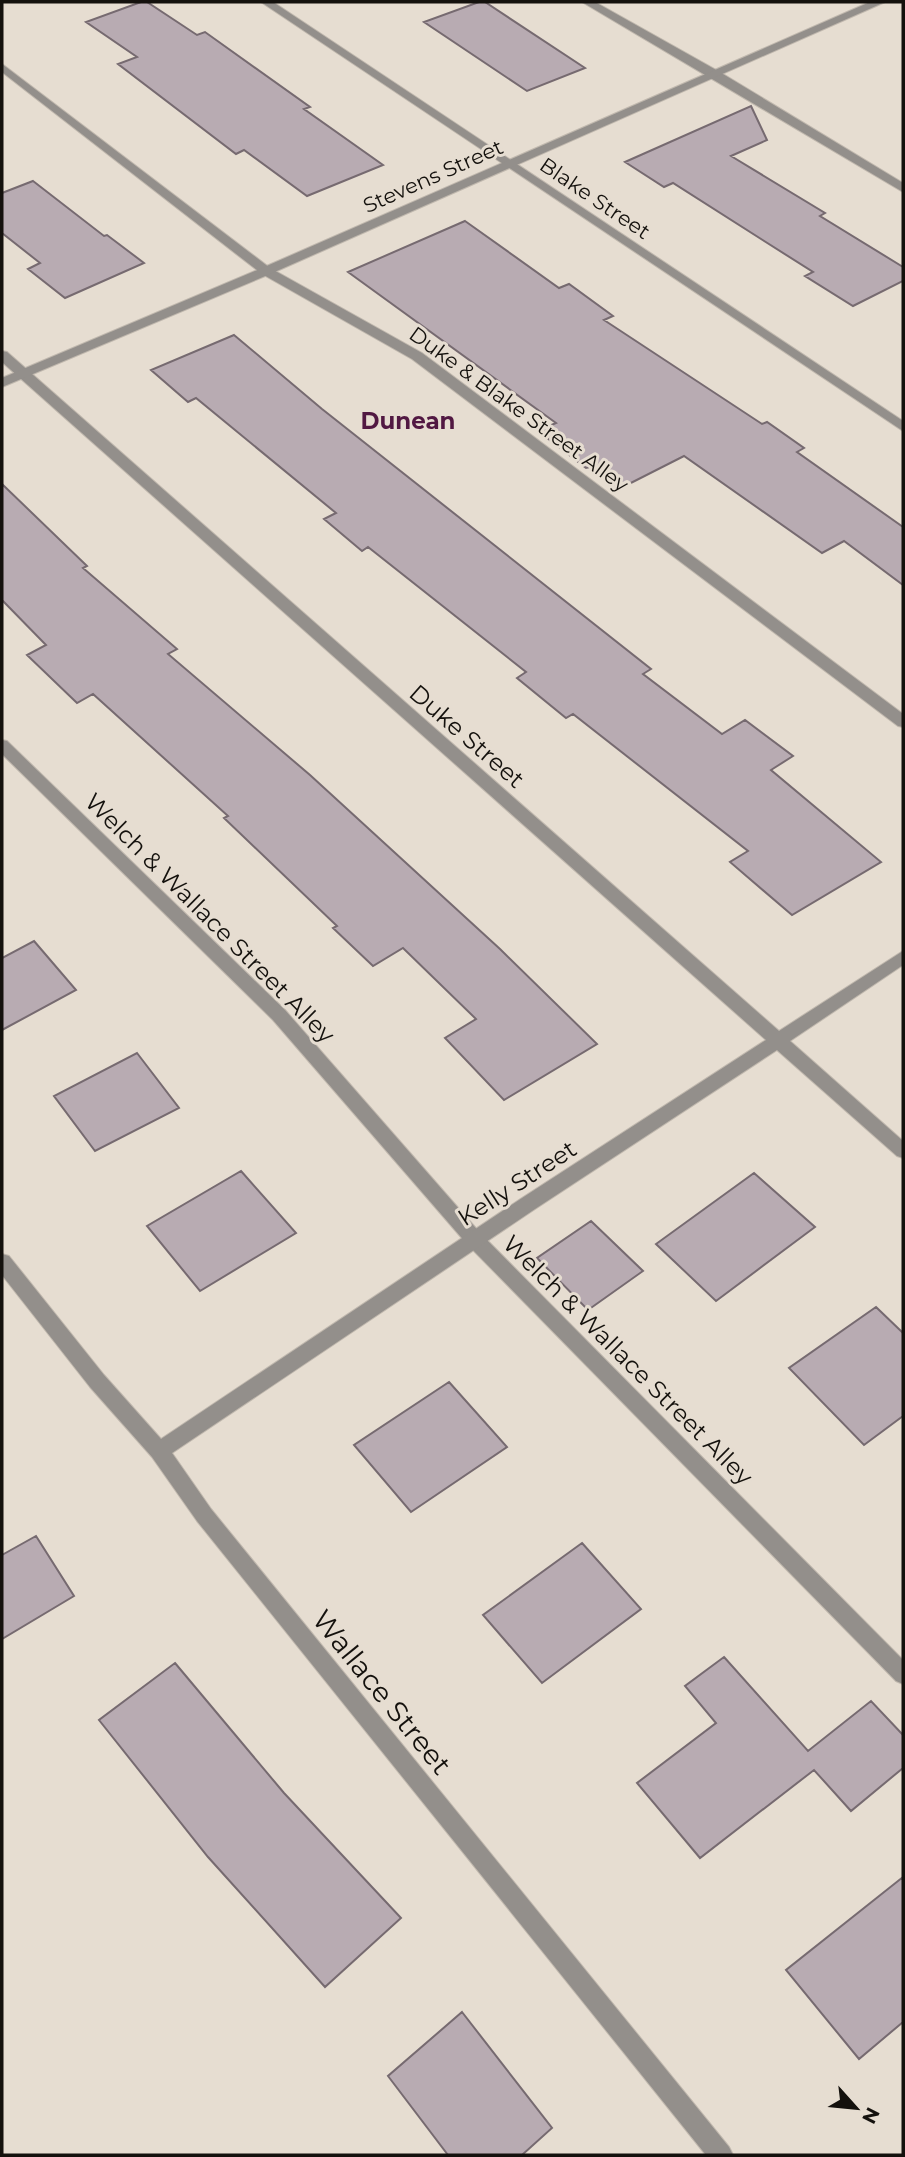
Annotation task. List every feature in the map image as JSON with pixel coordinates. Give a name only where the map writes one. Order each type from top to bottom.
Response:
[{"type":"street","name":"Blake Street","points":[[266,2],[903,427]]},
{"type":"street","points":[[587,2],[714,73],[903,188]]},
{"type":"street","name":"Stevens Street","points":[[2,383],[266,271],[879,2]]},
{"type":"street","name":"Duke & Blake Street Alley","points":[[2,66],[266,271],[417,356],[903,722]]},
{"type":"street","name":"Duke Street","points":[[2,355],[903,1151]]},
{"type":"street","name":"Welch & Wallace Street Alley","points":[[2,745],[279,1015],[474,1239],[903,1674]]},
{"type":"street","name":"Kelly Street","points":[[159,1451],[212,1419],[474,1239],[779,1042],[903,957]]},
{"type":"street","name":"Wallace Street","points":[[2,1262],[97,1381],[159,1451],[204,1515],[720,2155]]},
{"type":"building","points":[[147,2],[197,35],[205,32],[310,107],[304,109],[383,165],[307,196],[244,150],[236,154],[118,64],[137,57],[86,22]]},
{"type":"building","points":[[485,2],[585,68],[527,91],[424,22]]},
{"type":"building","points":[[751,106],[767,140],[731,156],[825,213],[820,216],[903,267],[903,281],[853,306],[805,276],[813,272],[673,183],[664,187],[625,162]]},
{"type":"building","points":[[33,181],[144,263],[65,298],[28,269],[40,263],[2,233],[2,193]]},
{"type":"building","points":[[465,221],[559,288],[569,284],[613,316],[604,320],[762,424],[767,422],[804,448],[797,452],[903,527],[903,585],[844,541],[822,553],[684,456],[619,489],[590,467],[586,468],[538,431],[556,423],[348,272]]},
{"type":"building","points":[[234,335],[322,409],[651,669],[643,674],[722,734],[745,720],[793,756],[771,770],[881,862],[792,915],[730,862],[748,851],[573,714],[566,718],[517,678],[526,672],[368,547],[362,551],[324,519],[336,513],[196,398],[188,402],[151,370]]},
{"type":"building","points":[[2,484],[87,566],[83,568],[177,649],[168,654],[310,775],[500,949],[597,1044],[504,1100],[445,1038],[476,1019],[403,948],[373,966],[333,928],[337,926],[224,818],[228,816],[93,694],[77,703],[27,655],[46,645],[2,600]]},
{"type":"building","points":[[34,941],[76,990],[2,1030],[2,958]]},
{"type":"building","points":[[137,1053],[179,1108],[95,1151],[54,1096]]},
{"type":"building","points":[[241,1171],[296,1233],[200,1291],[147,1226]]},
{"type":"building","points":[[754,1173],[815,1227],[716,1301],[656,1244]]},
{"type":"building","points":[[591,1221],[643,1271],[588,1310],[537,1258]]},
{"type":"building","points":[[876,1307],[903,1333],[903,1416],[864,1445],[789,1368]]},
{"type":"building","points":[[449,1382],[507,1447],[411,1512],[354,1445]]},
{"type":"building","points":[[36,1536],[74,1596],[2,1639],[2,1555]]},
{"type":"building","points":[[582,1543],[641,1609],[542,1683],[483,1615]]},
{"type":"building","points":[[724,1657],[808,1751],[871,1701],[903,1735],[903,1768],[851,1811],[814,1770],[700,1858],[637,1783],[716,1723],[685,1686]]},
{"type":"building","points":[[175,1663],[284,1793],[401,1918],[325,1987],[208,1857],[99,1720]]},
{"type":"building","points":[[903,1877],[903,2022],[859,2059],[786,1970]]},
{"type":"building","points":[[462,2012],[552,2128],[522,2155],[448,2155],[388,2076]]},
{"type":"district","name":"Dunean","points":[[408,421]]}]
